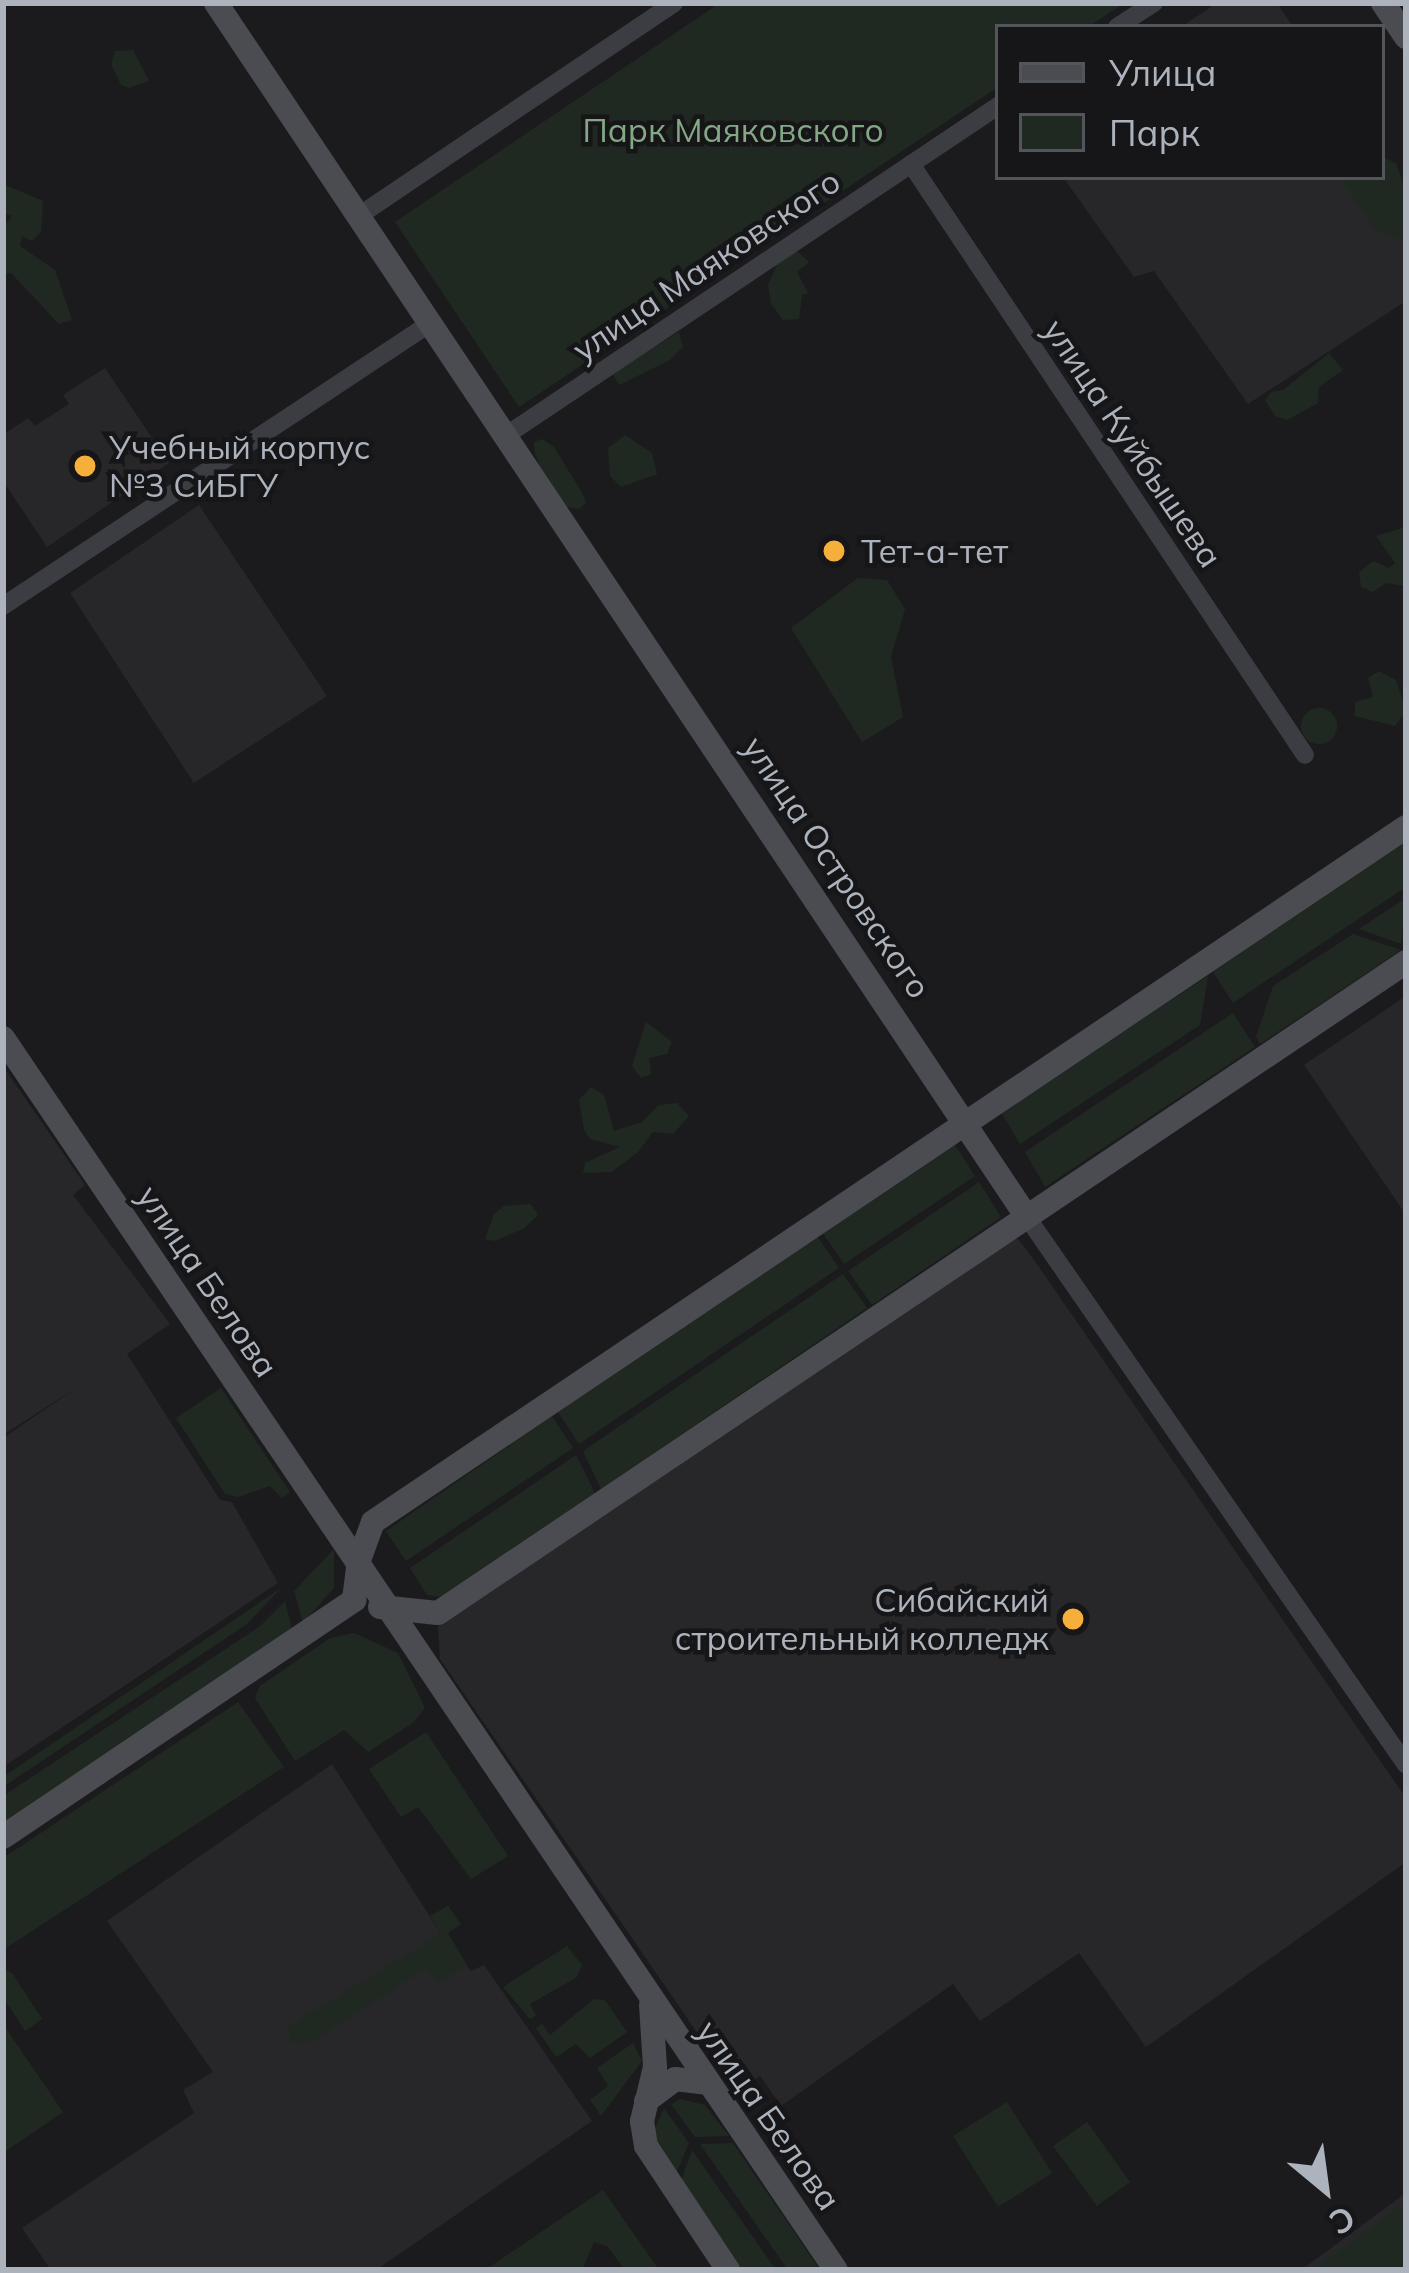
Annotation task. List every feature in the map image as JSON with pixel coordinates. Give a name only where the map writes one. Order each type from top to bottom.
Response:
[{"type":"main road","name":"улица Островского","points":[[216,3],[1027,1217]]},
{"type":"main road","points":[[1383,3],[1406,37]]},
{"type":"main road","points":[[336,1527],[373,1522],[1406,827]]},
{"type":"main road","points":[[354,1600],[392,1611],[438,1613],[1406,962]]},
{"type":"main road","name":"улица Белова","points":[[3,1038],[836,2270]]},
{"type":"main road","points":[[3,1837],[354,1600],[359,1560],[373,1522]]},
{"type":"main road","points":[[422,1659],[438,1613]]},
{"type":"main road","name":"улица Белова","points":[[648,1996],[655,2020],[656,2067],[642,2121],[652,2158],[728,2270]]},
{"type":"main road","points":[[675,2079],[679,2042]]},
{"type":"main road","points":[[646,2101],[675,2079],[707,2083]]},
{"type":"street","points":[[360,215],[674,3]]},
{"type":"street","points":[[1122,24],[1154,3]]},
{"type":"street","name":"улица Маяковского","points":[[508,434],[995,108]]},
{"type":"street","name":"улица Куйбышева","points":[[910,164],[1305,755]]},
{"type":"street","points":[[3,606],[432,322]]},
{"type":"street","name":"улица Островского","points":[[1027,1217],[1406,1765]]},
{"type":"shaded area","points":[[1217,3],[1277,3],[1291,24],[1186,24]]},
{"type":"shaded area","points":[[1385,161],[1406,192],[1406,301],[1248,404],[1154,271],[1134,277],[1065,180],[1385,180]]},
{"type":"shaded area","points":[[105,368],[169,463],[47,547],[3,481],[3,435],[28,418],[35,426],[69,404],[63,395]]},
{"type":"shaded area","points":[[199,505],[327,696],[194,783],[70,593]]},
{"type":"shaded area","points":[[1406,996],[1406,1215],[1304,1065]]},
{"type":"shaded area","points":[[3,1066],[85,1185],[73,1195],[170,1324],[127,1354],[220,1500],[232,1502],[278,1583],[3,1767],[3,1438],[79,1386],[3,1435]]},
{"type":"shaded area","points":[[1004,1236],[1018,1239],[1032,1257],[1406,1798],[1406,1862],[1146,2047],[1079,1953],[980,2021],[953,1984],[781,2106],[760,2076],[738,2092],[440,1659],[438,1626]]},
{"type":"shaded area","points":[[332,1764],[441,1934],[471,1971],[484,1965],[592,2121],[376,2270],[51,2270],[22,2228],[194,2113],[183,2090],[213,2072],[107,1921]]},
{"type":"shaded area","points":[[1406,2193],[1406,2270],[1301,2270]]},
{"type":"green space","name":"Парк Маяковского","points":[[720,3],[1124,3],[1092,24],[995,24],[995,89],[519,407],[395,222]]},
{"type":"green space","points":[[133,50],[149,81],[129,88],[121,85],[111,64],[115,51]]},
{"type":"green space","points":[[1385,158],[1396,163],[1406,192],[1403,240],[1375,231],[1341,180],[1385,180]]},
{"type":"green space","points":[[3,184],[43,201],[41,232],[32,241],[22,236],[20,246],[55,270],[72,320],[59,324],[11,273],[3,274],[3,228],[12,216],[3,213]]},
{"type":"green space","points":[[794,248],[809,262],[797,272],[808,293],[802,295],[799,319],[783,320],[771,304],[768,285],[780,258]]},
{"type":"green space","points":[[679,332],[683,347],[670,360],[619,385],[613,375],[620,368]]},
{"type":"green space","points":[[1329,353],[1343,370],[1319,387],[1318,403],[1287,420],[1275,416],[1265,400],[1271,392],[1283,390]]},
{"type":"green space","points":[[625,435],[652,453],[657,474],[621,487],[610,476],[608,448]]},
{"type":"green space","points":[[542,439],[554,447],[581,491],[586,502],[580,509],[564,507],[544,477],[534,442]]},
{"type":"green space","points":[[1406,527],[1406,586],[1386,583],[1373,592],[1361,587],[1359,572],[1373,561],[1389,568],[1395,563],[1376,536]]},
{"type":"green space","points":[[858,578],[887,580],[905,609],[891,657],[903,717],[862,742],[791,628]]},
{"type":"green space","points":[[1379,671],[1396,680],[1406,711],[1395,726],[1355,716],[1355,702],[1373,697],[1368,678]]},
{"type":"green space","points":[[1319,708],[1332,713],[1337,726],[1332,739],[1319,744],[1306,739],[1301,726],[1306,713]]},
{"type":"green space","points":[[1406,841],[1406,887],[1233,1003],[1213,972]]},
{"type":"green space","points":[[1406,898],[1401,944],[1359,929]]},
{"type":"green space","points":[[1353,934],[1401,950],[1260,1044],[1256,1037],[1273,986]]},
{"type":"green space","points":[[1208,976],[1200,1025],[1020,1144],[1001,1112]]},
{"type":"green space","points":[[1233,1013],[1255,1047],[1045,1187],[1025,1152]]},
{"type":"green space","points":[[646,1022],[672,1042],[667,1054],[649,1058],[651,1074],[641,1078],[632,1066]]},
{"type":"green space","points":[[591,1087],[604,1095],[614,1131],[642,1122],[659,1105],[677,1103],[689,1116],[673,1134],[653,1132],[638,1152],[612,1172],[583,1173],[585,1163],[620,1147],[590,1139],[584,1130],[579,1100]]},
{"type":"green space","points":[[954,1143],[975,1176],[844,1264],[822,1232]]},
{"type":"green space","points":[[979,1182],[1001,1217],[872,1305],[848,1271]]},
{"type":"green space","points":[[531,1204],[538,1215],[523,1229],[494,1241],[485,1239],[494,1214],[504,1206]]},
{"type":"green space","points":[[817,1236],[839,1268],[579,1444],[558,1412]]},
{"type":"green space","points":[[843,1274],[867,1308],[601,1489],[583,1451]]},
{"type":"green space","points":[[221,1388],[290,1492],[282,1498],[270,1486],[238,1497],[225,1494],[176,1418]]},
{"type":"green space","points":[[552,1416],[573,1448],[406,1561],[386,1531]]},
{"type":"green space","points":[[576,1455],[595,1493],[442,1597],[427,1595],[410,1568]]},
{"type":"green space","points":[[334,1549],[334,1588],[303,1623],[294,1591]]},
{"type":"green space","points":[[281,1588],[247,1624],[3,1787],[3,1777]]},
{"type":"green space","points":[[285,1601],[292,1629],[3,1824],[3,1796],[259,1627]]},
{"type":"green space","points":[[354,1633],[398,1653],[425,1708],[414,1722],[368,1752],[344,1730],[295,1761],[255,1698],[260,1686],[330,1638]]},
{"type":"green space","points":[[238,1702],[284,1767],[3,1950],[3,1858]]},
{"type":"green space","points":[[426,1732],[508,1856],[471,1879],[418,1807],[401,1817],[369,1769]]},
{"type":"green space","points":[[448,1906],[461,1924],[448,1933],[467,1965],[438,1983],[425,1969],[313,2041],[292,2043],[287,2027],[441,1934],[430,1916]]},
{"type":"green space","points":[[567,1946],[582,1965],[577,1977],[530,2004],[536,2015],[530,2019],[503,1987]]},
{"type":"green space","points":[[3,1969],[12,1973],[42,2019],[25,2031],[3,1997]]},
{"type":"green space","points":[[594,1999],[605,2000],[627,2032],[590,2058],[576,2044],[556,2057],[536,2028],[542,2024],[550,2035]]},
{"type":"green space","points":[[3,2024],[63,2112],[3,2153]]},
{"type":"green space","points":[[633,2043],[642,2061],[601,2116],[590,2100],[608,2086],[597,2068]]},
{"type":"green space","points":[[680,2099],[705,2105],[729,2136],[695,2137],[671,2104]]},
{"type":"green space","points":[[1007,2102],[1052,2173],[998,2207],[953,2136]]},
{"type":"green space","points":[[664,2108],[689,2143],[675,2176],[656,2143],[654,2130]]},
{"type":"green space","points":[[1087,2122],[1130,2182],[1097,2206],[1053,2146]]},
{"type":"green space","points":[[733,2143],[820,2270],[788,2270],[700,2144]]},
{"type":"green space","points":[[692,2150],[776,2270],[740,2270],[680,2184]]},
{"type":"green space","points":[[603,2190],[659,2270],[625,2270],[607,2246],[594,2242],[582,2270],[485,2270]]},
{"type":"green space","points":[[1406,2202],[1406,2270],[1313,2270]]},
{"type":"place","name":"Учебный корпус №3 СиБГУ","points":[[85,466]]},
{"type":"place","name":"Тет-а-тет","points":[[834,551]]},
{"type":"place","name":"Сибайский строительный колледж","points":[[1073,1619]]}]
